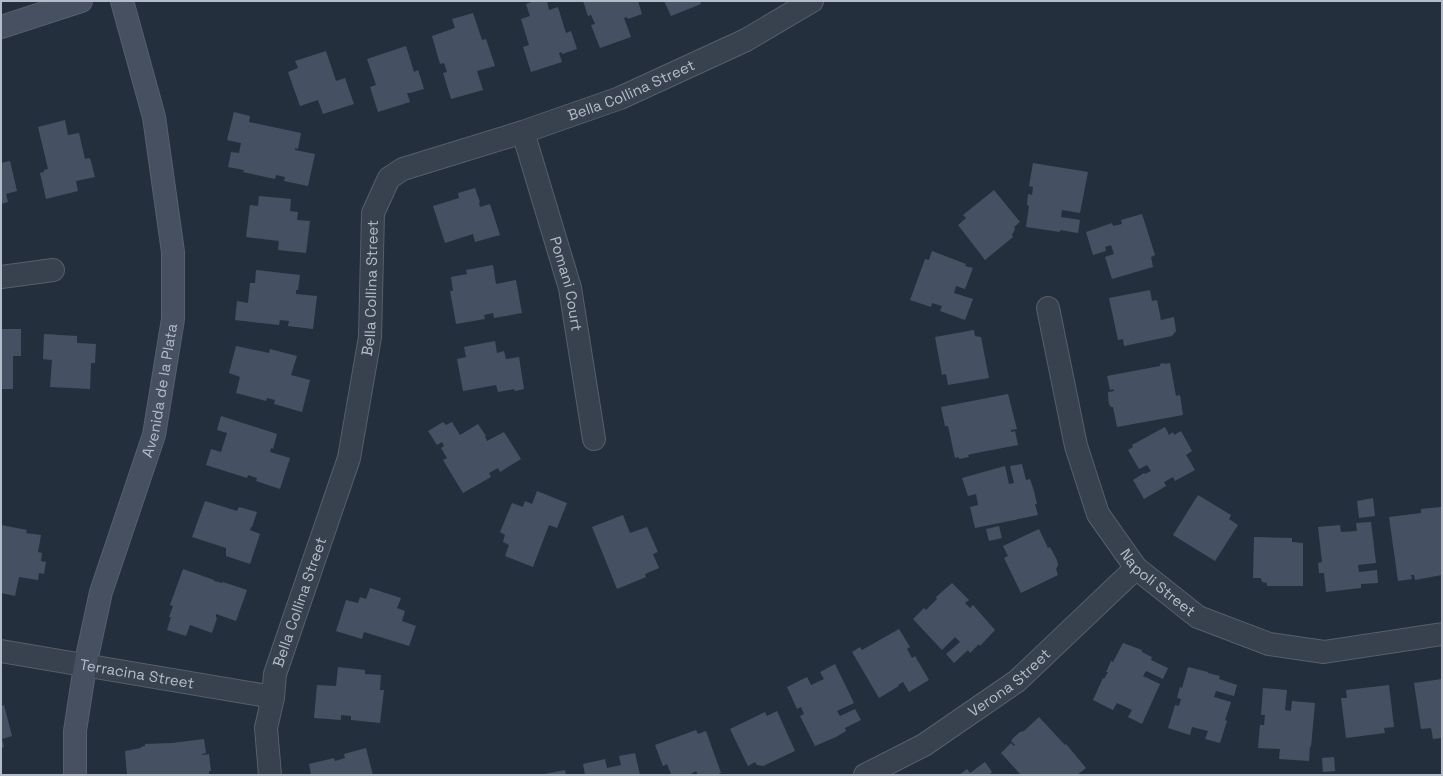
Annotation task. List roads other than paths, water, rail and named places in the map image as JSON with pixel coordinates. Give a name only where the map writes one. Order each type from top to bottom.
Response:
[{"type":"street","points":[[1,27],[81,1]]},
{"type":"street","name":"Avenida de la Plata","points":[[75,775],[75,730],[85,666],[102,592],[154,435],[173,319],[173,252],[154,117],[122,1]]},
{"type":"street","name":"Bella Collina Street","points":[[270,775],[266,728],[273,697],[275,674],[349,458],[370,337],[373,213],[389,178],[404,169],[523,132],[620,98],[746,40],[812,1]]},
{"type":"street","name":"Pomani Court","points":[[523,132],[570,288],[594,439]]},
{"type":"street","points":[[1,277],[53,270]]},
{"type":"street","name":"Napoli Street","points":[[1048,308],[1076,446],[1098,514],[1136,568],[1198,617],[1269,644],[1324,652],[1442,634]]},
{"type":"street","name":"Verona Street","points":[[865,775],[924,745],[1017,681],[1136,568]]},
{"type":"street","name":"Terracina Street","points":[[1,651],[273,697]]}]
